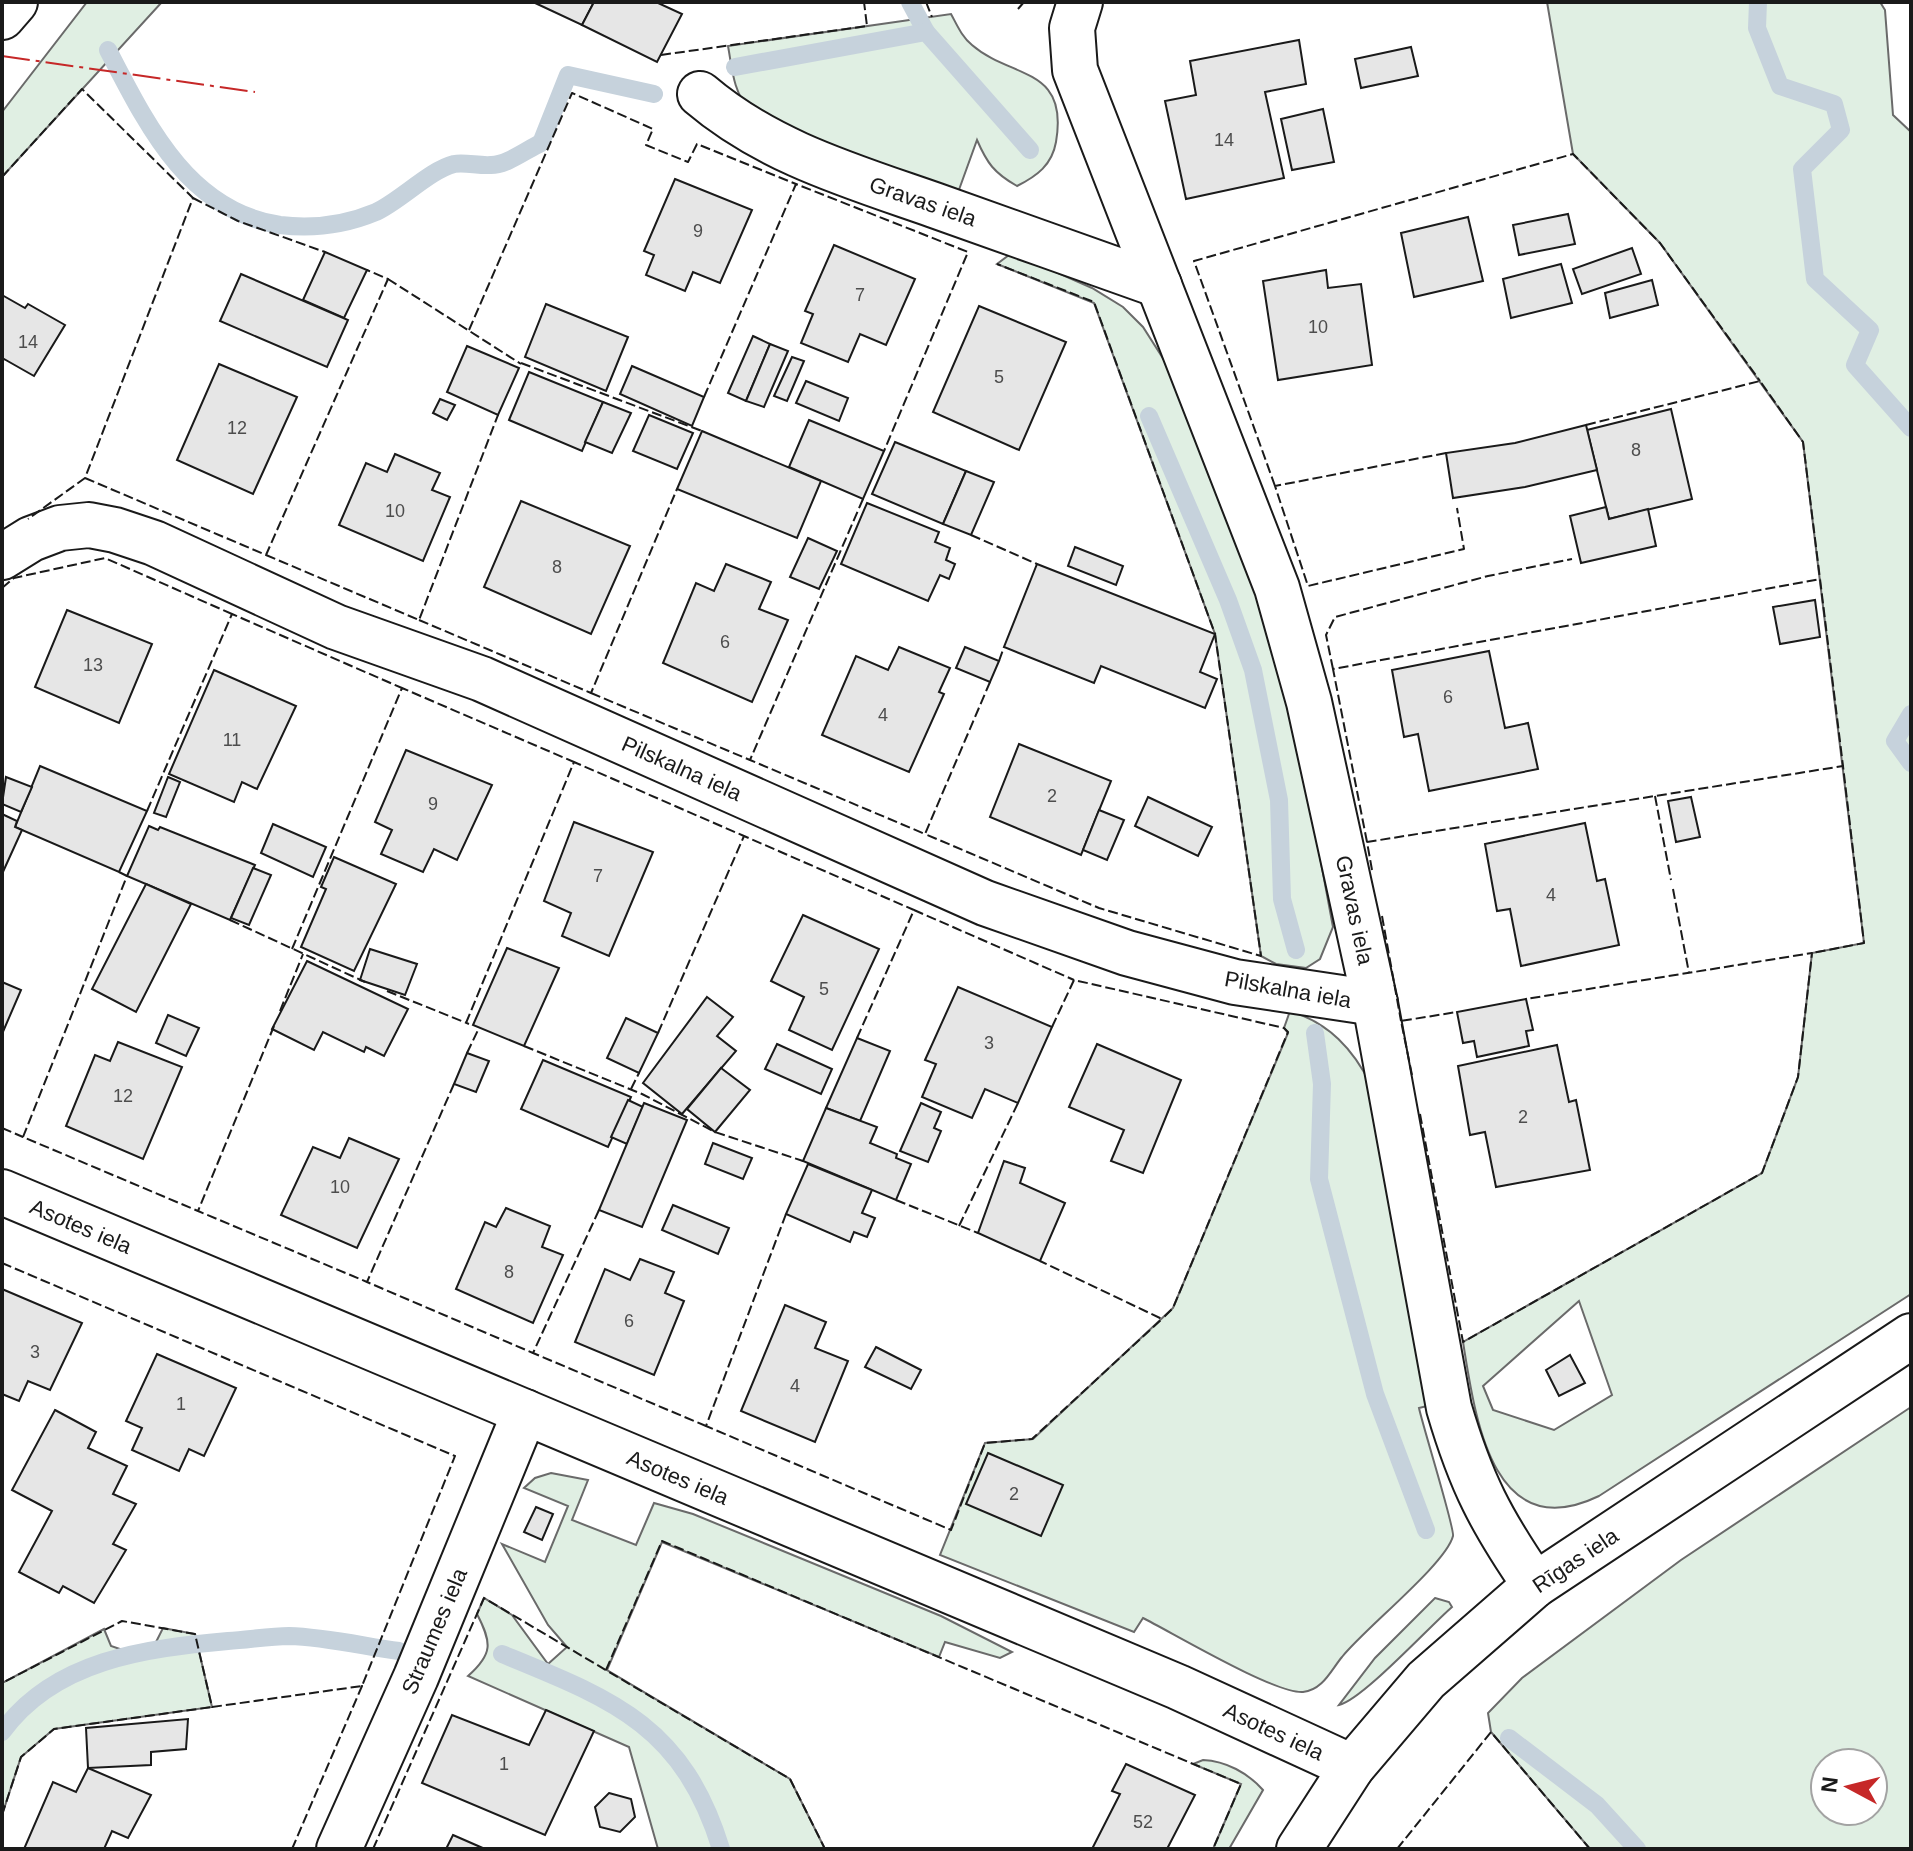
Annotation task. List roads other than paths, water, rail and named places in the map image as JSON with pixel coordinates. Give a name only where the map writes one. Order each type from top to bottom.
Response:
[{"type":"main road","points":[[2,17],[15,2]]},
{"type":"main road","name":"Gravas iela","points":[[1080,2],[1072,28],[1075,70],[1277,588],[1309,702],[1375,1003],[1449,1408],[1466,1464],[1485,1509],[1535,1585]]},
{"type":"main road","name":"Gravas iela","points":[[700,94],[733,123],[768,143],[810,161],[1159,285]]},
{"type":"main road","name":"Pilskalna iela","points":[[2,557],[31,539],[60,528],[89,525],[115,530],[154,543],[336,627],[482,679],[985,903],[1127,953],[1235,982],[1375,1003]]},
{"type":"main road","name":"Asotes iela","points":[[2,1192],[1178,1687],[1352,1767]]},
{"type":"main road","name":"Rīgas iela","points":[[1299,1849],[1352,1767],[1426,1680],[1535,1585],[1911,1336]]},
{"type":"main road","name":"Straumes iela","points":[[339,1849],[416,1677],[525,1412]]},
{"type":"waterway","points":[[910,2],[926,32]]},
{"type":"waterway","points":[[1758,2],[1757,28],[1780,86],[1834,104],[1841,130],[1802,169],[1815,279],[1870,330],[1855,365],[1911,428]]},
{"type":"waterway","points":[[735,67],[926,32],[1030,150]]},
{"type":"waterway","points":[[108,50],[155,135],[195,183],[220,202],[248,217],[292,226],[329,225],[353,220],[385,207],[445,167],[454,164],[497,164],[516,157],[541,143],[568,75],[654,94]]},
{"type":"waterway","points":[[1149,416],[1228,600],[1253,670],[1279,800],[1282,899],[1296,950]]},
{"type":"waterway","points":[[1911,714],[1895,741],[1911,763]]},
{"type":"waterway","points":[[1315,1033],[1322,1084],[1319,1179],[1375,1394],[1426,1530]]},
{"type":"waterway","points":[[2,1732],[23,1708],[48,1688],[75,1673],[134,1654],[197,1644],[289,1636],[399,1651]]},
{"type":"waterway","points":[[502,1654],[610,1703],[664,1745],[686,1773],[705,1807],[721,1849]]},
{"type":"waterway","points":[[1509,1738],[1597,1805],[1637,1849]]}]
